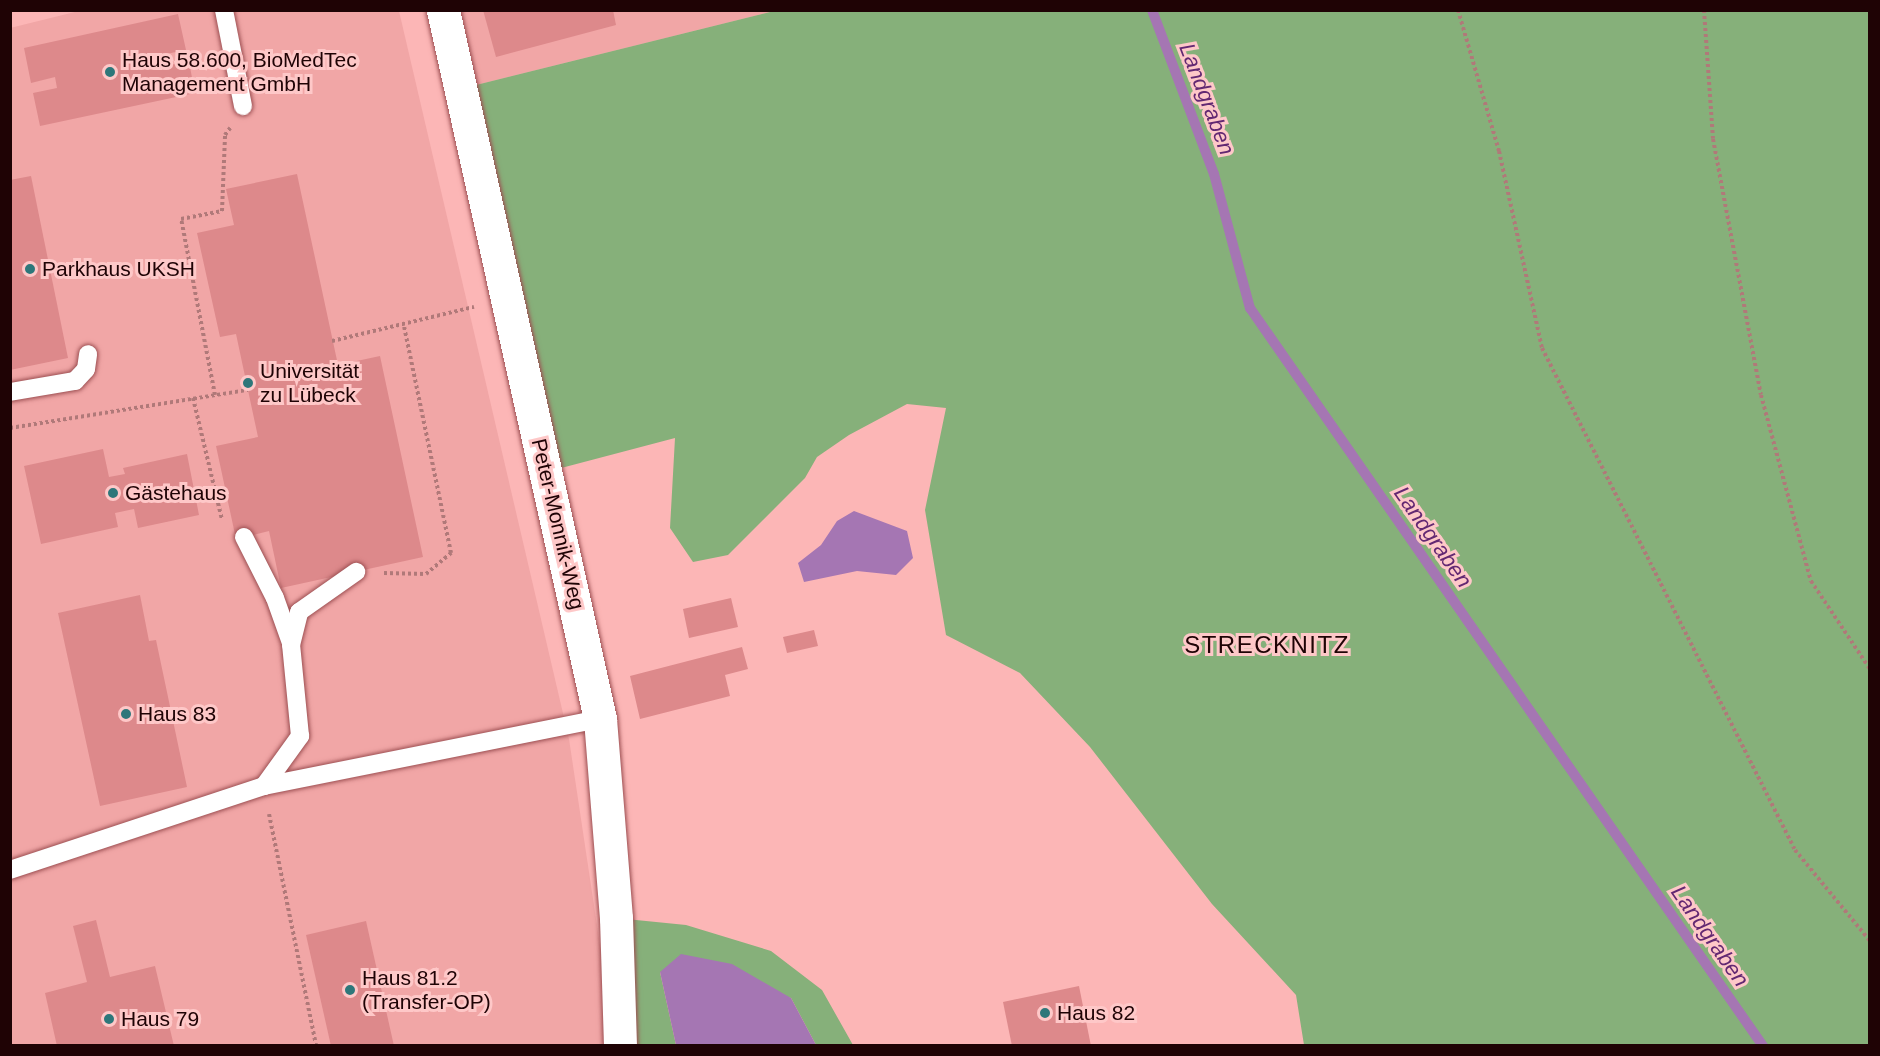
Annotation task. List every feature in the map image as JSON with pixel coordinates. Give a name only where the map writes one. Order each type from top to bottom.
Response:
[{"type":"street","name":"Peter-Monnik-Weg","points":[[443,10],[600,719],[616,918],[620,1046]]},
{"type":"lane","points":[[224,10],[243,106]]},
{"type":"lane","points":[[10,392],[75,381],[86,369],[88,354]]},
{"type":"lane","points":[[246,541],[275,598],[291,645],[300,736],[264,786]]},
{"type":"lane","points":[[291,645],[299,612],[356,572]]},
{"type":"lane","points":[[275,598],[299,612]]},
{"type":"lane","points":[[10,870],[264,786],[600,719]]},
{"type":"path","points":[[1458,10],[1499,152],[1542,348],[1795,850],[1869,941]]},
{"type":"path","points":[[1704,10],[1713,139],[1761,395],[1811,581],[1869,669]]},
{"type":"path","points":[[215,395],[181,219],[222,211],[225,135],[243,106]]},
{"type":"path","points":[[332,340],[404,327],[506,299]]},
{"type":"path","points":[[356,572],[426,574],[450,553],[404,327]]},
{"type":"path","points":[[10,428],[248,390]]},
{"type":"path","points":[[193,398],[227,543],[246,541]]},
{"type":"path","points":[[264,786],[316,1046]]},
{"type":"shaded area","name":"Universität zu Lübeck","points":[[83,10],[399,11],[569,739],[610,1012],[602,1045],[11,1045],[10,28]]},
{"type":"shaded area","points":[[443,11],[774,11],[460,89]]},
{"type":"shaded area","points":[[854,511],[907,531],[913,558],[896,575],[857,571],[804,582],[798,563],[821,545],[837,521]]},
{"type":"shaded area","points":[[681,954],[732,964],[791,998],[816,1045],[676,1045],[660,972]]},
{"type":"green space","points":[[774,11],[1869,11],[1869,1045],[1304,1045],[1296,995],[1212,904],[1090,747],[1020,673],[946,635],[925,510],[946,408],[907,404],[849,435],[817,457],[805,478],[728,555],[693,562],[670,528],[675,438],[546,472],[460,89]]},
{"type":"green space","points":[[616,918],[686,925],[771,951],[822,990],[853,1045],[816,1045],[791,998],[660,972],[676,1045],[625,1045]]},
{"type":"building","points":[[483,10],[613,10],[616,25],[496,57]]},
{"type":"building","name":"Haus 58.600, BioMedTec Management GmbH","points":[[178,14],[186,50],[156,56],[159,66],[189,62],[195,93],[40,126],[33,93],[57,88],[55,77],[31,83],[24,48]]},
{"type":"building","points":[[297,174],[338,365],[380,356],[423,557],[281,588],[269,531],[236,539],[216,446],[258,437],[236,334],[220,337],[197,233],[234,225],[226,189]]},
{"type":"building","name":"Parkhaus UKSH","points":[[31,176],[68,358],[10,370],[10,180]]},
{"type":"building","name":"Gästehaus","points":[[103,449],[109,477],[125,474],[123,468],[187,454],[199,515],[138,528],[134,509],[115,513],[118,527],[41,544],[24,466]]},
{"type":"building","name":"Haus 83","points":[[140,595],[149,641],[156,640],[187,787],[100,806],[58,613]]},
{"type":"building","points":[[731,598],[738,627],[689,638],[683,609]]},
{"type":"building","points":[[814,630],[818,646],[787,653],[783,637]]},
{"type":"building","points":[[742,647],[748,669],[725,675],[730,696],[640,719],[630,676]]},
{"type":"building","name":"Haus 79","points":[[96,920],[110,977],[155,966],[174,1046],[57,1046],[45,993],[87,982],[73,926]]},
{"type":"building","name":"Haus 81.2 (Transfer-OP)","points":[[366,921],[394,1046],[331,1046],[306,935]]},
{"type":"building","name":"Haus 82","points":[[1079,986],[1091,1046],[1012,1046],[1003,1002]]},
{"type":"waterway","name":"Landgraben","points":[[1152,10],[1214,174],[1250,308],[1763,1046]]},
{"type":"place","name":"Haus 58.600, BioMedTec Management GmbH","points":[[110,72]]},
{"type":"place","name":"Parkhaus UKSH","points":[[30,269]]},
{"type":"place","name":"Universität zu Lübeck","points":[[248,383]]},
{"type":"place","name":"Gästehaus","points":[[113,493]]},
{"type":"place","name":"Haus 83","points":[[126,714]]},
{"type":"place","name":"Haus 81.2 (Transfer-OP)","points":[[350,990]]},
{"type":"place","name":"Haus 82","points":[[1045,1013]]},
{"type":"place","name":"Haus 79","points":[[109,1019]]},
{"type":"district","name":"STRECKNITZ","points":[[1267,645]]}]
